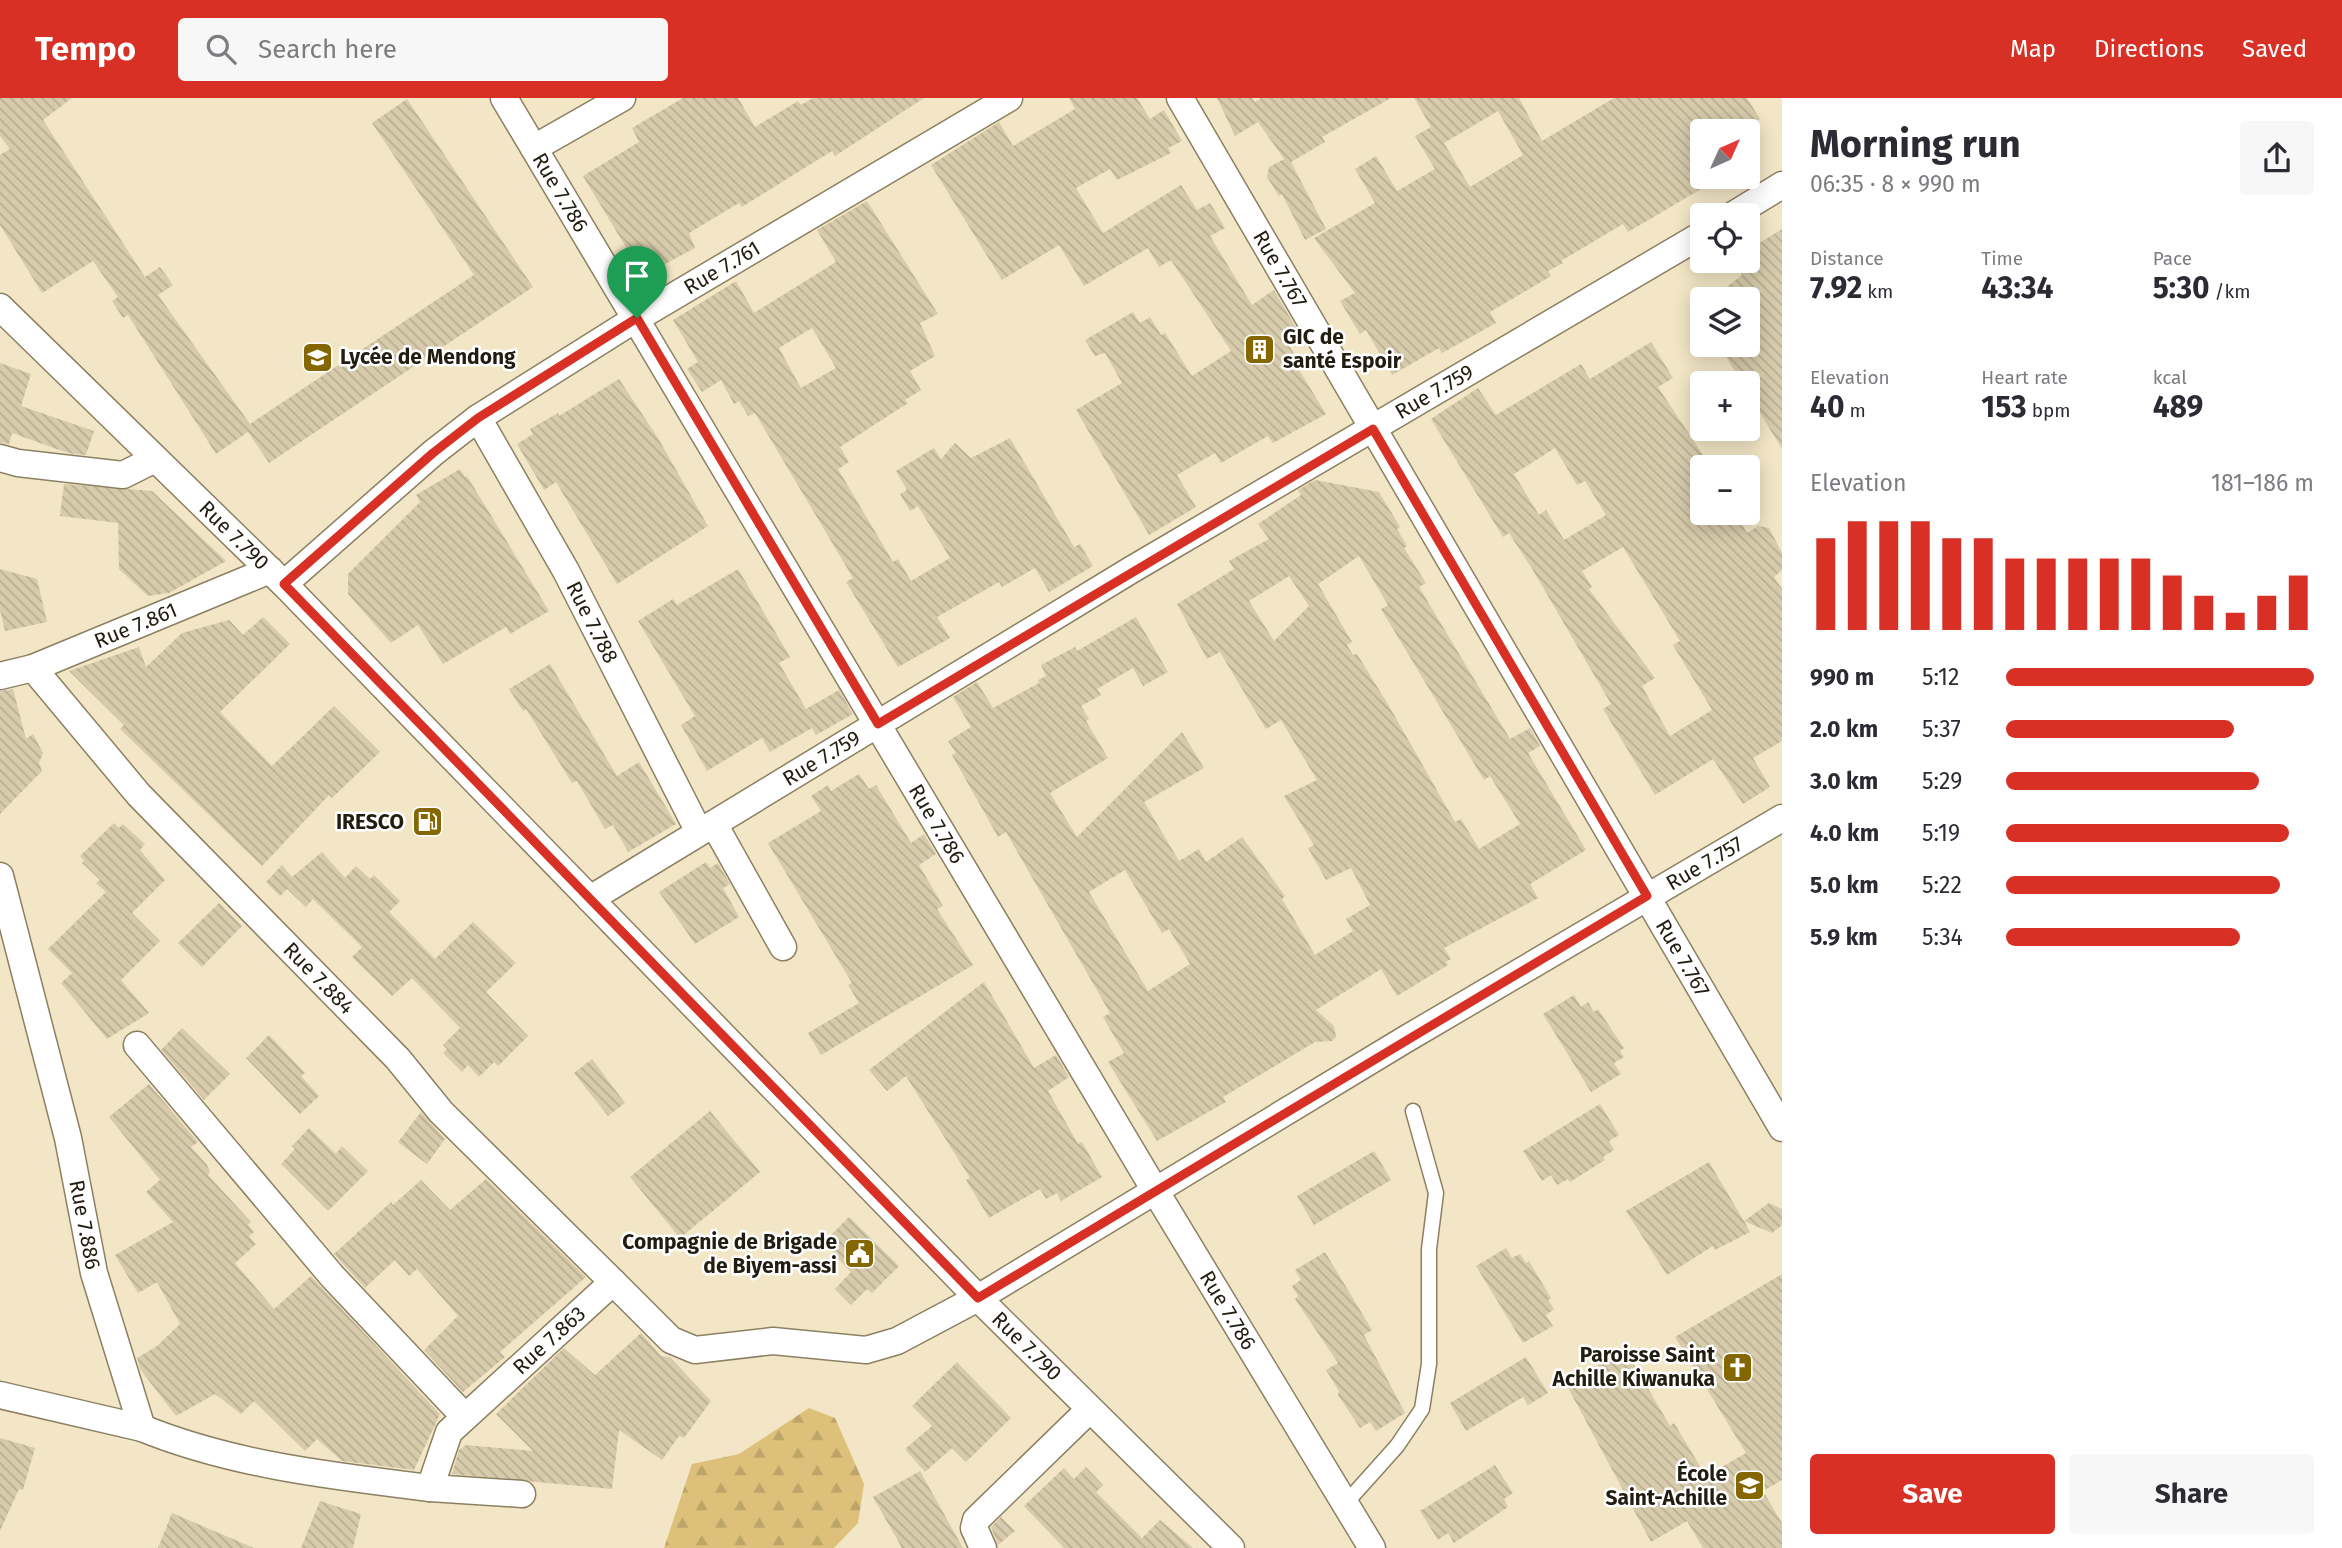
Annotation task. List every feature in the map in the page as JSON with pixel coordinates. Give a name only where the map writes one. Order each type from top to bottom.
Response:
[{"type":"street","name":"Rue 7.786","points":[[503,98],[637,318],[1156,1192],[1372,1548]]},
{"type":"street","points":[[534,148],[622,98]]},
{"type":"street","name":"Rue 7.761","points":[[277,577],[478,418],[637,318],[1009,98]]},
{"type":"street","name":"Rue 7.767","points":[[1180,98],[1779,1117]]},
{"type":"street","points":[[1753,203],[1782,185]]},
{"type":"street","name":"Rue 7.759","points":[[590,899],[878,724],[1690,242]]},
{"type":"street","name":"Rue 7.790","points":[[0,307],[277,577],[978,1298],[1231,1548]]},
{"type":"street","name":"Rue 7.788","points":[[478,418],[566,571],[706,828],[783,947]]},
{"type":"street","points":[[0,458],[18,463],[123,475],[155,459]]},
{"type":"street","name":"Rue 7.861","points":[[0,676],[33,668],[277,577]]},
{"type":"street","name":"Rue 7.884","points":[[33,668],[139,795],[398,1059],[441,1112],[613,1283]]},
{"type":"street","name":"Rue 7.757","points":[[978,1298],[1647,896],[1782,818]]},
{"type":"street","name":"Rue 7.886","points":[[0,876],[68,1138],[94,1273],[142,1427]]},
{"type":"street","points":[[137,1045],[332,1276],[465,1417]]},
{"type":"street","points":[[613,1283],[671,1340],[695,1350],[773,1341],[866,1350],[897,1342],[978,1298]]},
{"type":"street","name":"Rue 7.863","points":[[430,1488],[449,1432],[613,1283]]},
{"type":"street","points":[[0,1395],[142,1427],[178,1442],[243,1460],[430,1488],[523,1494]]},
{"type":"street","points":[[983,1548],[974,1528],[976,1520],[1089,1410]]},
{"type":"lane","points":[[1345,1504],[1397,1446],[1422,1409],[1429,1364],[1429,1249],[1436,1193],[1413,1111]]},
{"type":"green space","points":[[809,1408],[835,1418],[864,1484],[858,1523],[834,1548],[664,1548],[692,1464],[739,1454]]},
{"type":"building","points":[[0,98],[72,98],[43,120],[145,277],[160,267],[173,285],[158,295],[250,424],[474,275],[372,123],[407,99],[533,287],[269,463],[248,432],[216,454],[128,315],[123,318],[112,301],[118,297],[93,261],[42,293],[0,225],[0,155],[10,149],[0,136]]},
{"type":"building","points":[[683,98],[738,98],[755,127],[798,101],[801,105],[813,98],[924,98],[835,156],[832,151],[742,207],[739,203],[689,233],[695,248],[652,271],[638,248],[630,254],[583,176],[639,142],[632,128]]},
{"type":"building","points":[[1069,98],[1137,98],[1150,119],[1164,110],[1182,141],[1168,148],[1171,153],[1117,180],[1110,169],[1076,188],[1103,233],[1181,185],[1197,210],[1210,203],[1225,228],[1210,236],[1252,305],[1274,290],[1302,338],[1289,346],[1294,353],[1290,355],[1326,414],[1273,443],[1268,436],[1221,463],[1215,453],[1177,475],[1196,507],[1149,535],[1076,410],[1122,383],[1105,353],[1095,356],[1085,340],[1133,312],[1140,323],[1150,317],[1161,335],[1165,333],[1192,376],[1231,351],[1171,260],[1159,267],[1148,248],[1084,286],[1059,245],[1002,280],[931,165],[999,122],[1013,146],[1075,109]]},
{"type":"building","points":[[1217,98],[1252,98],[1255,102],[1261,98],[1391,98],[1322,137],[1325,142],[1291,162],[1326,229],[1305,240],[1282,194],[1279,196],[1267,177],[1269,167],[1284,159],[1258,122],[1235,136]]},
{"type":"building","points":[[1414,98],[1519,98],[1542,141],[1614,98],[1747,98],[1760,119],[1690,119],[1690,189],[1701,189],[1628,232],[1623,224],[1561,261],[1563,263],[1548,271],[1551,276],[1490,312],[1496,323],[1442,353],[1439,348],[1392,375],[1366,330],[1360,334],[1340,301],[1355,293],[1314,238],[1375,203],[1355,169],[1376,156],[1397,191],[1435,169],[1415,136],[1431,127]],"holes":[[[1498,111],[1523,155],[1470,187],[1444,143]]]},
{"type":"building","points":[[867,201],[938,314],[920,323],[935,356],[910,371],[921,390],[905,400],[908,403],[840,447],[849,462],[838,469],[893,562],[898,559],[911,581],[950,558],[918,506],[910,511],[900,494],[907,490],[896,471],[934,448],[941,459],[955,443],[971,458],[1010,438],[1074,547],[1080,544],[1093,566],[1049,592],[1035,568],[1002,587],[999,582],[937,617],[950,638],[898,667],[846,582],[853,578],[755,413],[748,416],[739,401],[734,404],[721,380],[702,392],[687,369],[698,362],[673,320],[736,281],[754,313],[836,262],[817,230]],"holes":[[[812,328],[836,368],[801,388],[779,348]]]},
{"type":"building","points":[[1782,229],[1782,449],[1760,413],[1760,371],[1735,371],[1726,357],[1760,357],[1760,287],[1726,287],[1742,275],[1741,273],[1760,273],[1760,243]]},
{"type":"building","points":[[1651,342],[1673,378],[1658,387],[1690,435],[1690,441],[1694,441],[1703,455],[1690,455],[1690,525],[1742,525],[1747,533],[1758,526],[1769,528],[1782,553],[1782,570],[1774,577],[1782,589],[1782,741],[1753,758],[1770,787],[1743,804],[1713,759],[1655,795],[1603,709],[1611,704],[1531,567],[1509,533],[1503,537],[1431,419],[1478,388],[1496,415],[1581,364],[1590,379]],"holes":[[[1555,448],[1577,485],[1585,481],[1606,515],[1564,540],[1546,510],[1539,515],[1514,474]],[[1623,547],[1680,641],[1673,645],[1712,710],[1670,736],[1642,686],[1655,678],[1589,589],[1592,587],[1582,571]]]},
{"type":"building","points":[[0,363],[31,374],[21,406],[94,431],[86,455],[68,453],[12,433],[9,444],[0,443]]},
{"type":"building","points":[[619,379],[658,438],[708,526],[617,584],[556,482],[544,490],[517,444],[533,434],[530,429],[558,413],[559,416]]},
{"type":"building","points":[[460,469],[465,477],[467,476],[549,611],[510,634],[506,627],[443,664],[418,625],[391,643],[348,594],[348,574],[420,502],[416,495]]},
{"type":"building","points":[[1315,480],[1379,492],[1400,527],[1397,529],[1407,546],[1404,548],[1426,583],[1419,587],[1510,739],[1530,728],[1540,746],[1528,753],[1586,850],[1530,884],[1538,898],[1444,948],[1451,959],[1446,962],[1448,965],[1397,996],[1381,969],[1316,1010],[1334,1026],[1336,1037],[1332,1041],[1315,1042],[1223,1097],[1226,1102],[1157,1141],[1108,1062],[1124,1053],[1103,1017],[1110,1013],[1006,832],[998,837],[952,755],[956,753],[948,741],[971,727],[953,697],[977,682],[993,708],[1039,683],[1038,680],[1046,676],[1041,665],[1075,647],[1077,651],[1136,617],[1168,672],[1143,686],[1133,668],[1097,689],[1101,695],[1081,706],[1089,719],[1086,721],[1108,758],[1050,793],[1077,837],[1182,732],[1204,768],[1144,802],[1179,861],[1199,849],[1206,862],[1242,837],[1285,896],[1282,899],[1315,955],[1353,931],[1346,919],[1370,905],[1351,868],[1326,880],[1308,848],[1314,845],[1284,796],[1317,780],[1281,720],[1266,729],[1220,652],[1207,659],[1177,604],[1234,569],[1229,561],[1269,539],[1258,524],[1301,495],[1298,490]],"holes":[[[1359,556],[1388,605],[1381,609],[1484,780],[1490,776],[1520,824],[1479,849],[1461,819],[1455,822],[1389,706],[1357,654],[1353,655],[1347,645],[1352,642],[1318,584]],[[1289,576],[1309,606],[1274,641],[1249,601]],[[1125,870],[1162,933],[1169,929],[1190,964],[1148,991],[1089,892]]]},
{"type":"building","points":[[64,484],[152,491],[226,561],[169,593],[148,596],[119,569],[118,523],[60,516]]},
{"type":"building","points":[[0,569],[37,579],[47,622],[5,631],[0,610]]},
{"type":"building","points":[[738,569],[790,657],[779,663],[806,709],[839,690],[853,714],[816,735],[812,728],[770,752],[762,738],[707,771],[681,725],[695,716],[638,621],[673,599],[677,605]]},
{"type":"building","points":[[263,617],[290,644],[220,712],[272,766],[334,706],[380,752],[332,798],[329,795],[262,866],[120,729],[124,725],[69,671],[139,647],[146,667],[182,633],[229,620],[243,635]]},
{"type":"building","points":[[550,664],[617,776],[639,762],[676,824],[628,852],[613,825],[605,829],[577,781],[572,783],[526,709],[523,711],[509,689]]},
{"type":"building","points":[[13,689],[26,739],[33,734],[43,753],[39,763],[42,771],[0,814],[0,691]]},
{"type":"building","points":[[859,774],[869,789],[876,785],[911,843],[924,834],[936,854],[919,865],[943,906],[937,909],[973,965],[821,1055],[808,1033],[859,1003],[848,985],[852,983],[768,843],[821,811],[811,796],[828,785],[831,791]]},
{"type":"building","points":[[114,823],[119,828],[123,824],[145,844],[140,850],[165,880],[132,913],[160,941],[121,980],[149,1013],[107,1039],[61,983],[72,973],[48,949],[106,892],[96,883],[100,880],[82,863],[84,861],[80,856]]},
{"type":"building","points":[[322,852],[345,878],[356,866],[370,879],[374,875],[400,901],[389,912],[435,959],[473,922],[516,963],[486,992],[528,1036],[498,1066],[494,1062],[479,1077],[468,1065],[462,1072],[443,1053],[447,1049],[443,1045],[460,1028],[412,978],[392,996],[352,957],[362,947],[313,899],[306,907],[287,889],[280,896],[266,882],[282,865],[292,877]]},
{"type":"building","points":[[706,862],[710,868],[718,863],[730,884],[723,888],[739,917],[695,944],[659,892]]},
{"type":"building","points":[[219,903],[242,926],[202,967],[178,943]]},
{"type":"building","points":[[984,982],[1034,1068],[1056,1055],[1069,1077],[1048,1091],[1078,1144],[1082,1142],[1102,1177],[1061,1201],[1057,1193],[1046,1199],[1040,1189],[989,1218],[966,1180],[970,1178],[906,1076],[887,1091],[869,1070]]},
{"type":"building","points":[[1574,995],[1581,1007],[1588,1002],[1594,1012],[1598,1009],[1624,1048],[1620,1051],[1624,1057],[1614,1063],[1621,1074],[1591,1092],[1543,1014]]},
{"type":"building","points":[[182,1028],[230,1074],[204,1100],[161,1050]]},
{"type":"building","points":[[269,1035],[305,1073],[301,1076],[319,1096],[300,1114],[246,1058]]},
{"type":"building","points":[[592,1059],[625,1103],[608,1116],[574,1073]]},
{"type":"building","points":[[149,1084],[198,1142],[191,1147],[207,1165],[210,1172],[208,1175],[251,1222],[248,1225],[254,1232],[249,1236],[256,1244],[235,1263],[274,1309],[311,1276],[440,1414],[414,1470],[342,1461],[317,1439],[305,1451],[254,1401],[241,1414],[215,1394],[176,1416],[140,1369],[137,1358],[157,1346],[180,1324],[157,1282],[138,1293],[115,1255],[173,1222],[146,1192],[160,1180],[109,1117]]},
{"type":"building","points":[[1600,1104],[1619,1135],[1609,1141],[1614,1150],[1603,1157],[1605,1160],[1570,1182],[1568,1179],[1557,1185],[1551,1175],[1542,1181],[1523,1151]]},
{"type":"building","points":[[710,1111],[760,1172],[680,1238],[630,1177]]},
{"type":"building","points":[[421,1112],[445,1139],[427,1164],[398,1142]]},
{"type":"building","points":[[309,1128],[336,1154],[342,1146],[368,1171],[328,1211],[281,1164],[295,1149],[292,1146]]},
{"type":"building","points":[[1374,1151],[1391,1180],[1314,1225],[1297,1196]]},
{"type":"building","points":[[1709,1162],[1750,1232],[1715,1250],[1713,1246],[1667,1275],[1626,1211]]},
{"type":"building","points":[[486,1179],[586,1277],[500,1352],[505,1357],[463,1392],[424,1350],[458,1316],[417,1269],[409,1276],[395,1260],[365,1288],[334,1254],[391,1202],[393,1205],[421,1180],[450,1210]]},
{"type":"building","points":[[1769,1203],[1782,1209],[1782,1225],[1772,1233],[1744,1221]]},
{"type":"building","name":"Compagnie de Brigade de Biyem-assi","points":[[849,1217],[899,1266],[872,1293],[867,1289],[851,1305],[835,1289],[851,1272],[823,1243]]},
{"type":"building","points":[[1506,1248],[1512,1258],[1520,1254],[1526,1263],[1529,1261],[1551,1298],[1548,1300],[1554,1309],[1546,1315],[1553,1326],[1523,1343],[1476,1266]]},
{"type":"building","points":[[1325,1252],[1372,1330],[1364,1335],[1405,1413],[1376,1431],[1370,1422],[1360,1428],[1338,1395],[1339,1391],[1326,1370],[1338,1363],[1295,1299],[1298,1296],[1292,1286],[1301,1280],[1295,1270]]},
{"type":"building","points":[[1782,1274],[1782,1480],[1763,1491],[1782,1523],[1782,1548],[1703,1548],[1687,1521],[1651,1542],[1566,1384],[1625,1349],[1670,1426],[1674,1423],[1706,1476],[1746,1453],[1675,1337]]},
{"type":"building","points":[[641,1333],[661,1356],[670,1357],[711,1401],[684,1438],[679,1436],[662,1460],[619,1430],[612,1489],[452,1474],[459,1450],[466,1445],[533,1451],[496,1414],[564,1348],[595,1375]]},
{"type":"building","points":[[1526,1357],[1548,1393],[1528,1405],[1523,1397],[1466,1431],[1450,1403]]},
{"type":"building","points":[[957,1362],[1011,1418],[966,1462],[952,1448],[925,1472],[905,1449],[932,1426],[912,1406]]},
{"type":"building","points":[[0,1438],[35,1448],[23,1490],[19,1489],[0,1531]]},
{"type":"building","points":[[1495,1465],[1513,1493],[1504,1499],[1508,1507],[1454,1543],[1448,1533],[1438,1540],[1420,1511]]},
{"type":"building","points":[[1086,1467],[1103,1485],[1096,1492],[1142,1538],[1160,1520],[1193,1548],[1064,1548],[1024,1506],[1064,1468],[1074,1479]]},
{"type":"building","points":[[920,1471],[963,1548],[902,1548],[873,1497]]},
{"type":"building","points":[[320,1501],[361,1514],[353,1548],[301,1548]]},
{"type":"building","points":[[172,1513],[254,1548],[158,1548]]},
{"type":"building","points":[[1001,1517],[1015,1531],[998,1545],[991,1527]]},
{"type":"place","name":"GIC de santé Espoir","points":[[1260,349]]},
{"type":"place","name":"Lycée de Mendong","points":[[317,357]]},
{"type":"place","name":"IRESCO","points":[[427,822]]},
{"type":"place","name":"Compagnie de Brigade de Biyem-assi","points":[[860,1254]]},
{"type":"place","name":"Paroisse Saint Achille Kiwanuka","points":[[1738,1367]]},
{"type":"place","name":"École Saint-Achille","points":[[1750,1486]]},
{"type":"route","points":[[637,318],[878,724],[1131,570],[1373,429],[1647,896],[978,1298],[284,584],[433,453],[478,418],[637,318]]}]
